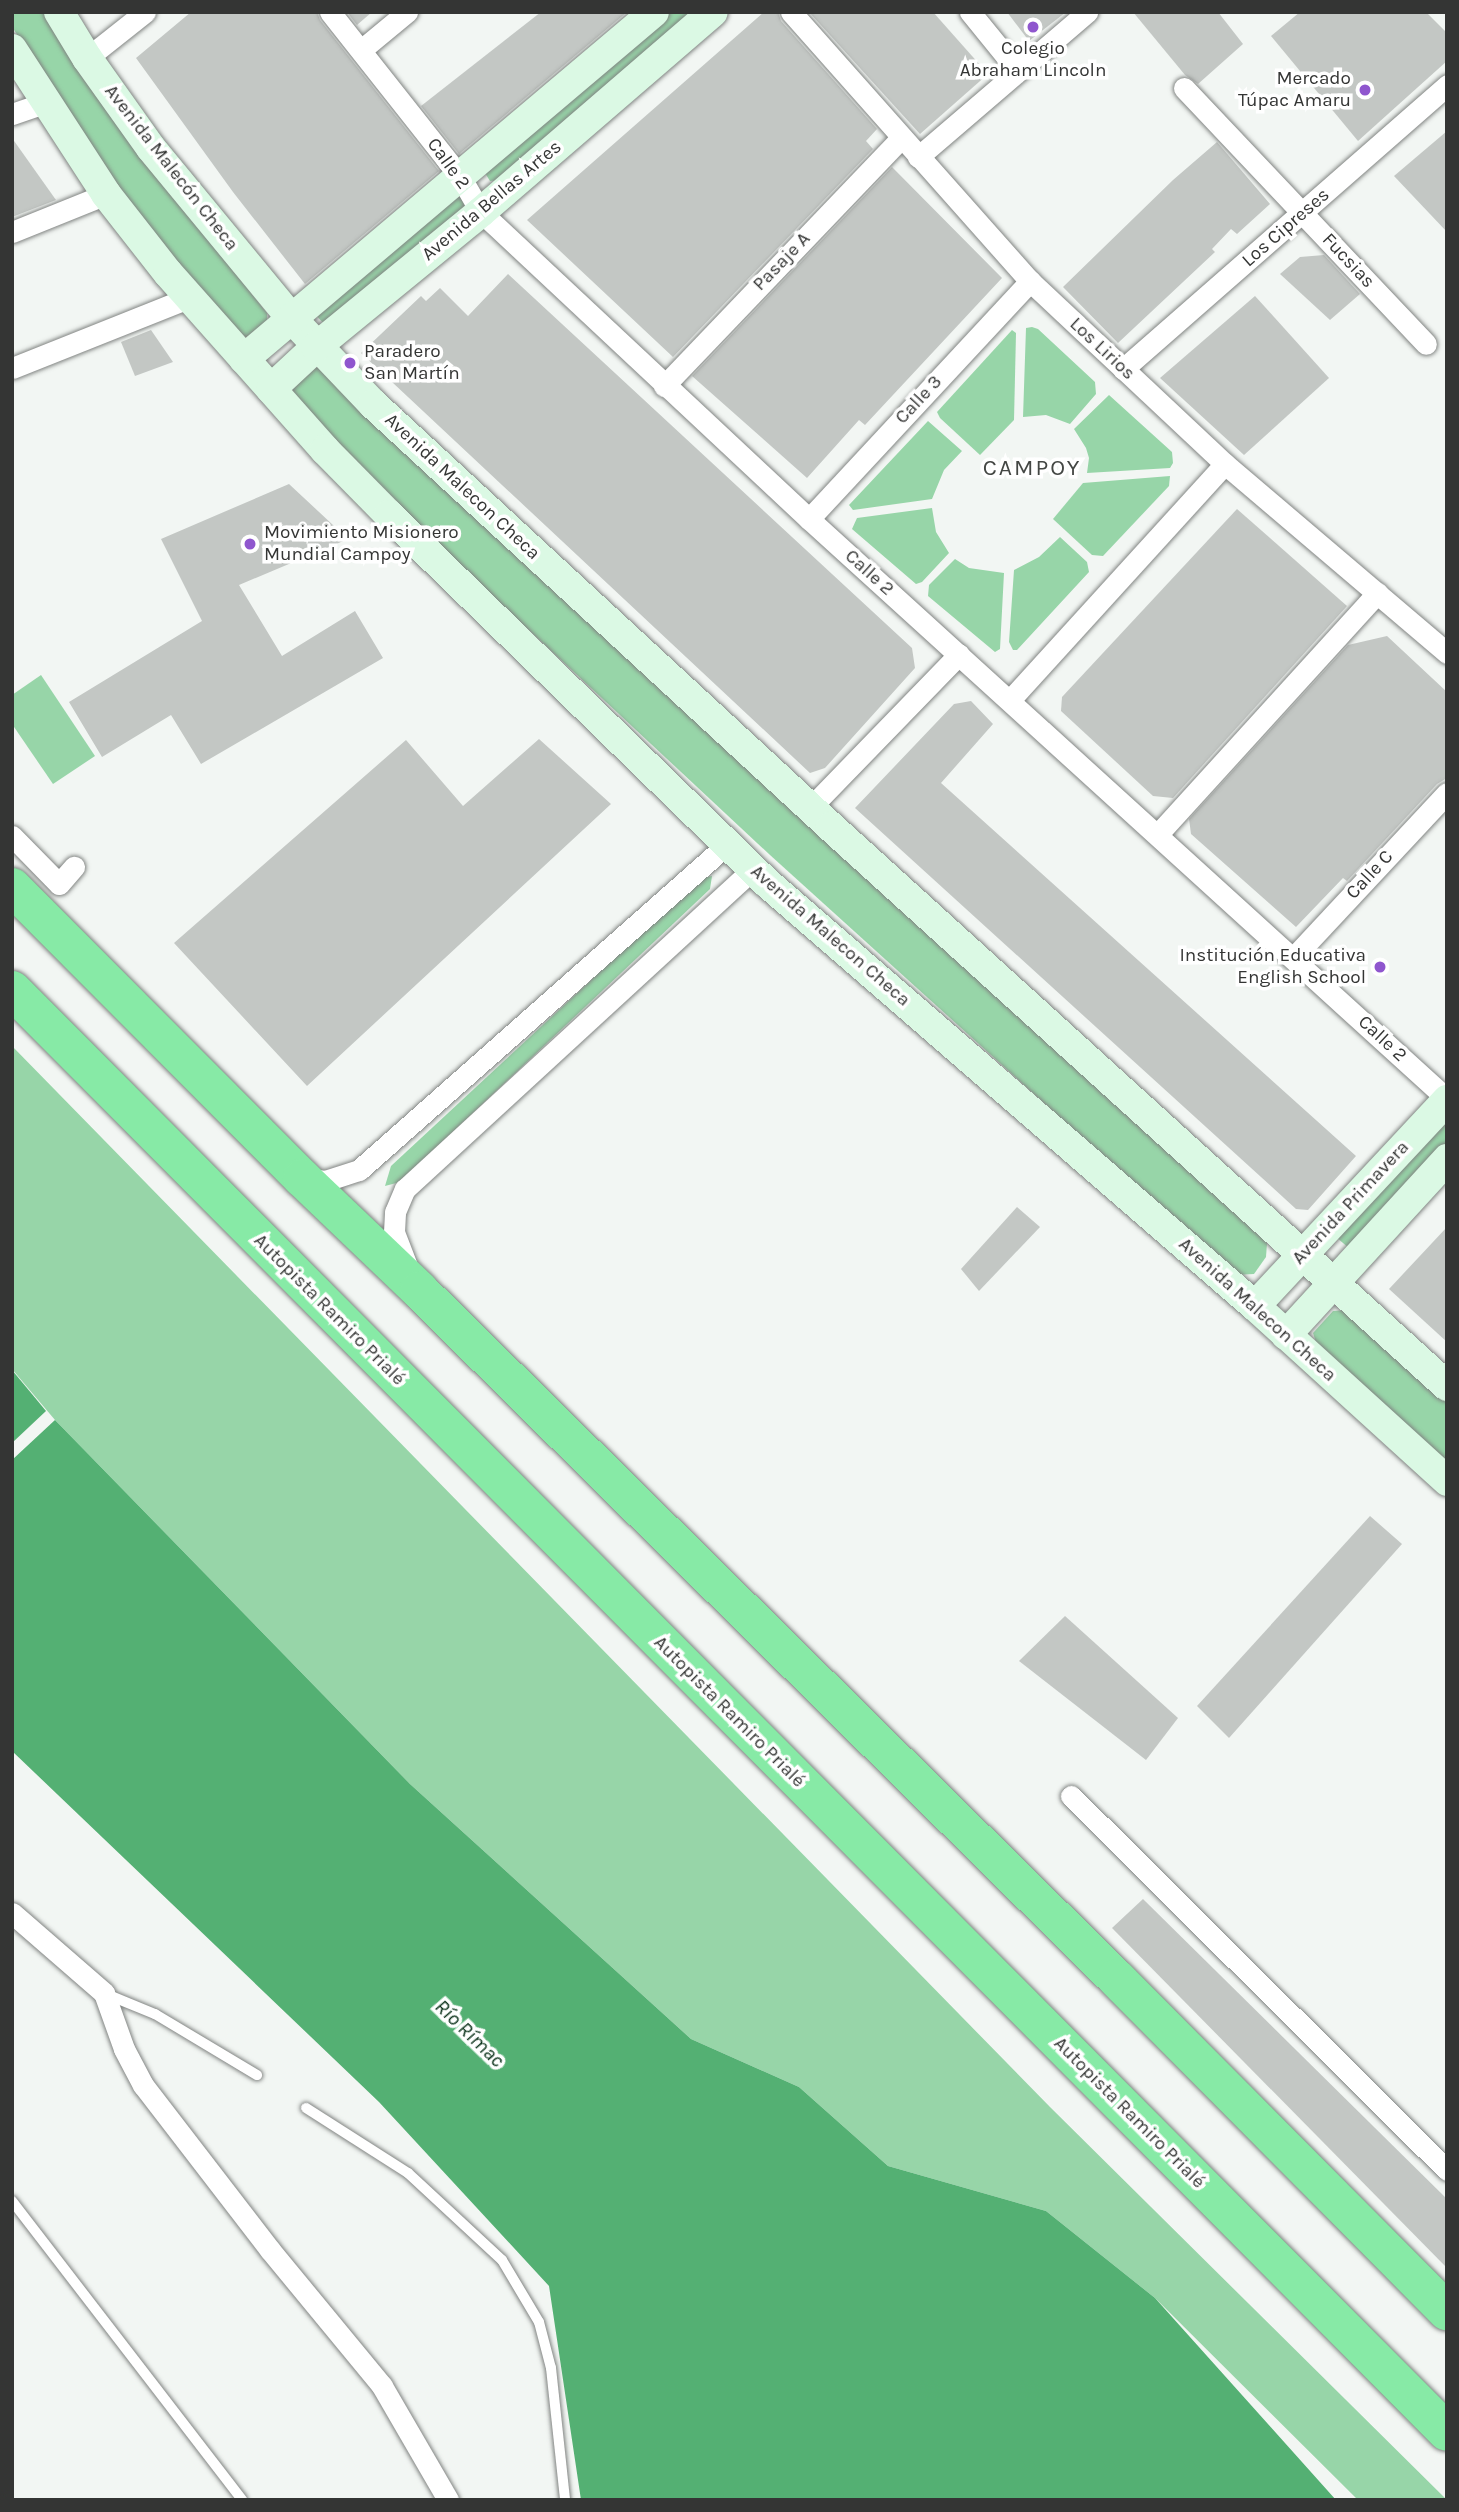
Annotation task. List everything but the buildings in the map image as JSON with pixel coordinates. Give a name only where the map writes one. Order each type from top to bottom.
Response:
[{"type":"highway","points":[[12,887],[302,1178],[419,1290],[1116,1978],[1447,2311]]},
{"type":"highway","name":"Autopista Ramiro Prialé","points":[[12,990],[1447,2432]]},
{"type":"main road","name":"Avenida Malecón Checa","points":[[58,12],[151,148],[291,318]]},
{"type":"main road","name":"Avenida Bellas Artes","points":[[244,359],[654,12]]},
{"type":"main road","name":"Avenida Bellas Artes","points":[[271,389],[316,347],[481,212],[713,12]]},
{"type":"main road","points":[[12,49],[106,194],[244,359]]},
{"type":"main road","name":"Avenida Malecon Checa","points":[[291,318],[373,404],[810,808],[1447,1386]]},
{"type":"main road","name":"Avenida Malecon Checa","points":[[244,359],[389,515],[753,869],[1255,1306],[1447,1481]]},
{"type":"main road","name":"Avenida Primavera","points":[[1255,1306],[1447,1099]]},
{"type":"main road","name":"Avenida Primavera","points":[[1286,1335],[1447,1159]]},
{"type":"street","points":[[87,58],[145,12]]},
{"type":"street","name":"Calle 2","points":[[330,12],[461,178],[481,212],[664,386],[1447,1099]]},
{"type":"street","points":[[361,50],[407,12]]},
{"type":"street","name":"Los Lirios","points":[[791,12],[1030,281],[1225,464],[1447,653]]},
{"type":"street","points":[[970,12],[1018,71]]},
{"type":"street","points":[[918,157],[1087,12]]},
{"type":"street","name":"Los Cipreses","points":[[1123,369],[1447,85]]},
{"type":"street","name":"Fucsias","points":[[1184,88],[1426,344]]},
{"type":"street","points":[[12,114],[46,102]]},
{"type":"street","name":"Pasaje A","points":[[664,386],[901,138]]},
{"type":"street","points":[[12,232],[106,194]]},
{"type":"street","name":"Calle 3","points":[[809,519],[1030,281]]},
{"type":"street","points":[[12,368],[190,297]]},
{"type":"street","points":[[1010,700],[1225,464]]},
{"type":"street","points":[[1158,834],[1377,593]]},
{"type":"street","points":[[810,808],[959,654]]},
{"type":"street","name":"Calle C","points":[[1294,957],[1447,793]]},
{"type":"street","points":[[12,836],[59,884],[74,867]]},
{"type":"street","points":[[302,1178],[325,1181],[359,1170],[728,844]]},
{"type":"street","points":[[419,1290],[401,1254],[394,1232],[395,1212],[405,1189],[753,869]]},
{"type":"street","points":[[1071,1796],[1447,2170]]},
{"type":"street","points":[[12,1913],[104,1993],[124,2049],[143,2085],[270,2250],[382,2386],[448,2500]]},
{"type":"lane","points":[[104,1993],[155,2014],[257,2075]]},
{"type":"lane","points":[[306,2108],[408,2173],[502,2260],[539,2322],[551,2368],[565,2500]]},
{"type":"lane","points":[[12,2201],[242,2500]]},
{"type":"shaded area","points":[[12,12],[47,12],[162,182],[267,313],[267,326],[253,339],[241,341],[131,205],[12,27]]},
{"type":"shaded area","points":[[668,12],[700,12],[500,180],[490,181],[485,173]]},
{"type":"shaded area","points":[[454,195],[461,196],[465,203],[463,209],[326,326],[313,312]]},
{"type":"shaded area","points":[[1026,328],[1038,329],[1095,382],[1096,394],[1070,424],[1046,415],[1023,417]]},
{"type":"shaded area","points":[[1012,330],[1016,333],[1014,420],[980,455],[940,418],[937,412]]},
{"type":"shaded area","points":[[322,367],[1267,1243],[1266,1257],[1254,1274],[1234,1275],[770,855],[397,507],[294,400],[292,386],[310,369]]},
{"type":"shaded area","points":[[1109,395],[1172,452],[1173,463],[1170,468],[1087,473],[1089,458],[1074,429]]},
{"type":"shaded area","points":[[928,421],[962,451],[944,470],[932,499],[853,510],[849,505]]},
{"type":"shaded area","points":[[1170,476],[1169,486],[1103,556],[1092,555],[1053,519],[1083,483]]},
{"type":"shaded area","points":[[932,508],[936,532],[949,553],[922,582],[916,584],[852,529],[857,518]]},
{"type":"shaded area","points":[[1060,537],[1087,562],[1089,572],[1017,650],[1013,650],[1009,642],[1014,570],[1039,557]]},
{"type":"shaded area","points":[[955,559],[969,568],[1004,573],[1000,649],[995,652],[928,596],[929,585]]},
{"type":"shaded area","points":[[41,675],[95,756],[53,784],[12,724],[12,695]]},
{"type":"shaded area","points":[[712,876],[710,889],[400,1182],[385,1186],[391,1166],[701,878]]},
{"type":"shaded area","points":[[12,1046],[1050,2107],[1447,2500],[1358,2500],[1155,2298],[1046,2211],[888,2166],[799,2087],[691,2039],[410,1784],[55,1420],[12,1369]]},
{"type":"shaded area","points":[[1447,1114],[1447,1144],[1350,1249],[1336,1237]]},
{"type":"shaded area","points":[[1347,1310],[1447,1401],[1447,1468],[1319,1352],[1313,1333],[1333,1311]]},
{"type":"water","points":[[12,1370],[46,1411],[12,1443]]},
{"type":"water","name":"Río Rímac","points":[[55,1420],[410,1784],[691,2039],[799,2087],[888,2166],[1046,2211],[1155,2298],[1336,2500],[581,2500],[549,2286],[379,2102],[12,1751],[12,1460]]},
{"type":"place","name":"Colegio Abraham Lincoln","points":[[1033,27]]},
{"type":"place","name":"Mercado Túpac Amaru","points":[[1365,90]]},
{"type":"place","name":"Paradero San Martín","points":[[350,363]]},
{"type":"place","name":"Movimiento Misionero Mundial Campoy","points":[[250,544]]},
{"type":"place","name":"Institución Educativa English School","points":[[1380,967]]},
{"type":"district","name":"CAMPOY","points":[[1032,468]]}]
